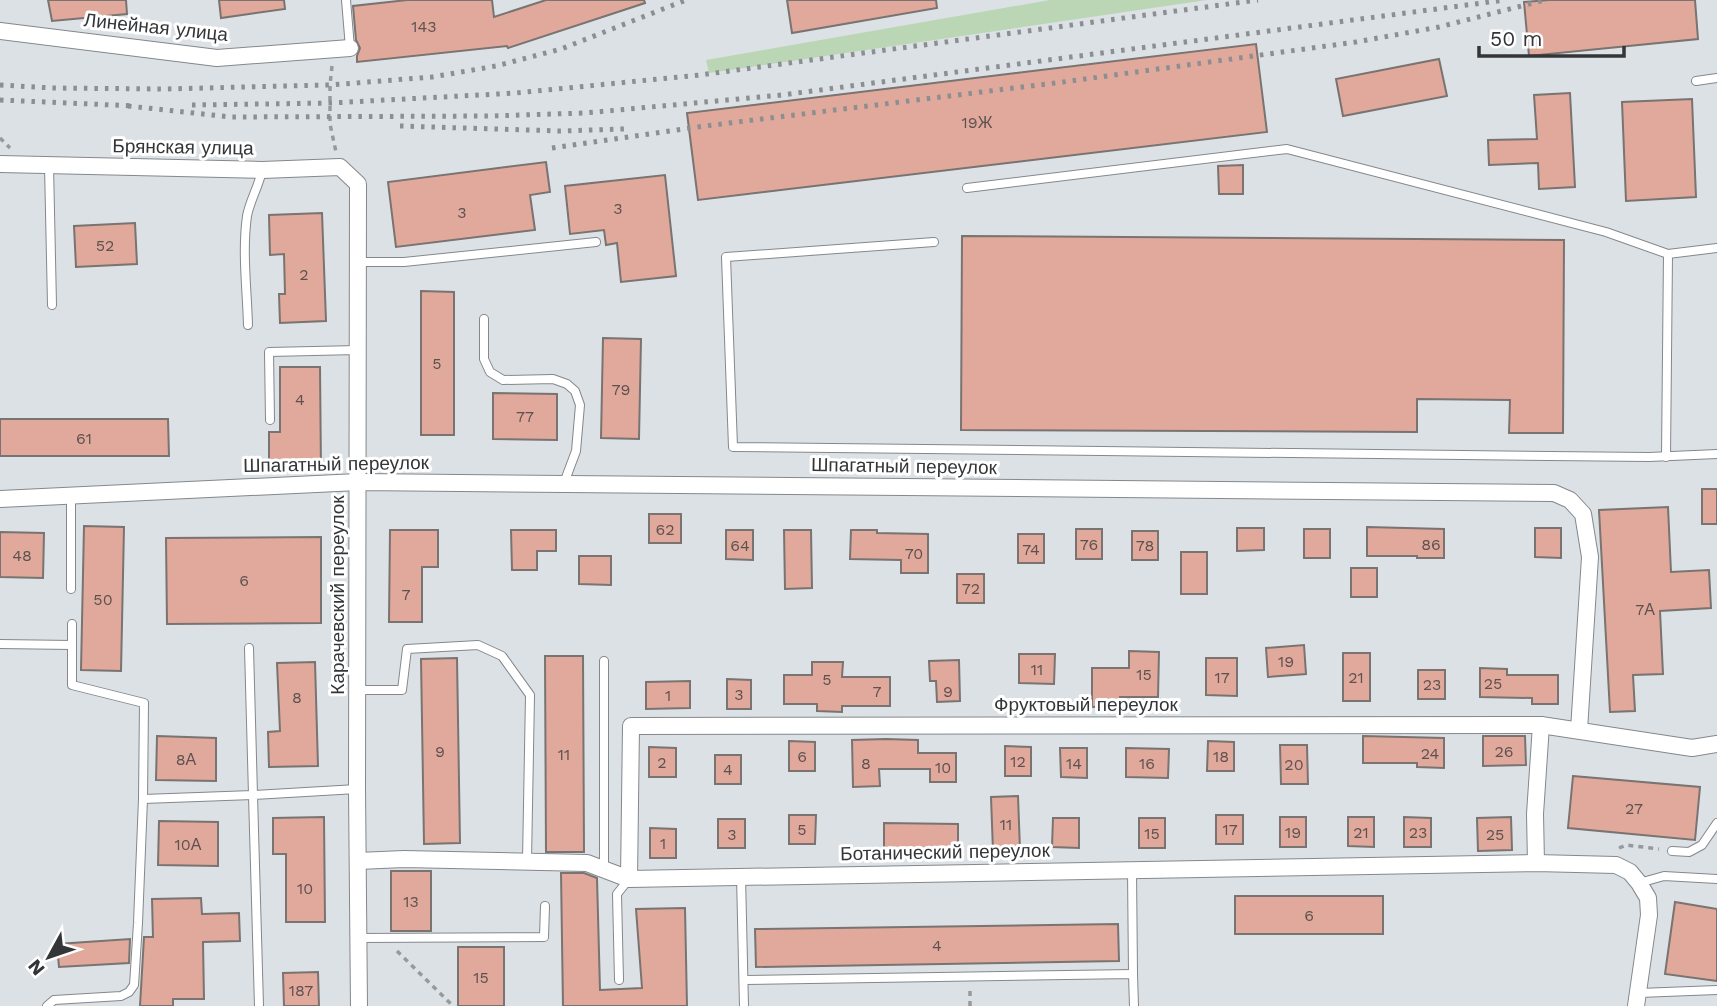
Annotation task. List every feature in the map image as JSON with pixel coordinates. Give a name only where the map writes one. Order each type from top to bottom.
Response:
[{"type":"street","name":"Линейная улица","points":[[0,31],[217,58],[342,49]]},
{"type":"street","name":"Брянская улица","points":[[0,164],[262,170],[340,167]]},
{"type":"street","name":"Карачевский переулок","points":[[340,167],[358,184],[359,1006]]},
{"type":"street","name":"Шпагатный переулок","points":[[0,499],[358,482],[1554,493],[1570,500],[1583,514],[1590,557],[1579,730]]},
{"type":"street","name":"Фруктовый переулок","points":[[629,879],[631,726],[1541,725],[1692,748],[1717,744]]},
{"type":"street","points":[[1536,863],[1535,814],[1541,725]]},
{"type":"street","name":"Ботанический переулок","points":[[358,861],[404,859],[587,863],[629,879],[1536,863],[1616,865],[1630,872],[1639,883]]},
{"type":"street","points":[[1638,999],[1649,915],[1648,898],[1639,883]]},
{"type":"lane","points":[[342,49],[346,0]]},
{"type":"lane","points":[[1696,81],[1717,78]]},
{"type":"lane","points":[[967,188],[1287,149],[1606,232],[1668,254],[1717,248]]},
{"type":"lane","points":[[49,165],[52,305]]},
{"type":"lane","points":[[248,326],[245,242],[248,213],[262,170]]},
{"type":"lane","points":[[358,262],[404,262],[596,242]]},
{"type":"lane","points":[[934,242],[726,257],[733,447],[1666,457],[1717,454]]},
{"type":"lane","points":[[1666,457],[1668,254]]},
{"type":"lane","points":[[484,319],[484,359],[490,372],[503,380],[553,379],[567,384],[575,391],[580,405],[576,451],[564,484]]},
{"type":"lane","points":[[270,420],[269,352],[358,350]]},
{"type":"lane","points":[[71,495],[71,589]]},
{"type":"lane","points":[[47,1006],[54,1000],[121,996],[129,992],[134,985],[143,799],[144,703],[72,685],[72,624]]},
{"type":"lane","points":[[0,645],[72,645]]},
{"type":"lane","points":[[358,690],[402,690],[407,649],[478,645],[502,656],[530,695],[527,862]]},
{"type":"lane","points":[[249,648],[259,1006]]},
{"type":"lane","points":[[604,661],[604,869]]},
{"type":"lane","points":[[143,799],[357,789]]},
{"type":"lane","points":[[1672,851],[1689,852],[1702,845],[1717,823]]},
{"type":"lane","points":[[1132,870],[1134,1006]]},
{"type":"lane","points":[[741,876],[744,1006]]},
{"type":"lane","points":[[1639,883],[1664,876],[1717,878]]},
{"type":"lane","points":[[619,980],[617,894],[629,879]]},
{"type":"lane","points":[[359,938],[544,937],[545,905]]},
{"type":"lane","points":[[744,980],[1133,974]]},
{"type":"lane","points":[[1638,999],[1717,990]]},
{"type":"path","points":[[340,167],[330,124],[330,85],[342,49]]},
{"type":"path","points":[[383,938],[453,1006]]},
{"type":"green space","points":[[1050,0],[1207,0],[709,73],[706,60]]},
{"type":"building","points":[[48,0],[126,0],[127,14],[52,21]]},
{"type":"building","points":[[219,0],[284,0],[285,9],[221,18]]},
{"type":"building","points":[[407,0],[492,0],[494,17],[546,0],[644,0],[645,3],[508,48],[357,62],[360,48],[356,40],[353,6]]},
{"type":"building","points":[[787,0],[936,0],[937,8],[792,33]]},
{"type":"building","points":[[1695,0],[1698,39],[1529,56],[1524,2]]},
{"type":"building","points":[[1256,44],[1267,132],[698,200],[687,113]]},
{"type":"building","points":[[1439,59],[1447,96],[1343,116],[1336,79]]},
{"type":"building","points":[[1570,93],[1575,187],[1539,189],[1538,163],[1489,165],[1488,140],[1537,139],[1534,95]]},
{"type":"building","points":[[1692,99],[1696,197],[1626,201],[1622,102]]},
{"type":"building","points":[[546,162],[550,192],[530,195],[535,230],[396,247],[388,182]]},
{"type":"building","points":[[1243,165],[1243,194],[1219,194],[1218,166]]},
{"type":"building","points":[[665,175],[676,276],[621,282],[617,243],[606,245],[604,230],[570,234],[565,186]]},
{"type":"building","points":[[322,213],[326,321],[280,323],[279,294],[285,294],[284,254],[270,255],[269,215]]},
{"type":"building","points":[[135,223],[137,264],[76,267],[74,226]]},
{"type":"building","points":[[962,236],[1564,240],[1563,433],[1509,433],[1510,400],[1417,399],[1417,432],[961,430]]},
{"type":"building","points":[[421,291],[454,292],[454,435],[421,435]]},
{"type":"building","points":[[603,338],[641,339],[639,439],[601,438]]},
{"type":"building","points":[[280,367],[320,367],[321,472],[269,472],[269,432],[280,432]]},
{"type":"building","points":[[493,393],[557,394],[557,440],[493,439]]},
{"type":"building","points":[[0,419],[168,419],[169,456],[0,456]]},
{"type":"building","points":[[1702,489],[1717,489],[1717,524],[1702,524]]},
{"type":"building","points":[[1668,507],[1671,572],[1709,570],[1711,608],[1660,611],[1663,674],[1633,675],[1635,711],[1610,712],[1599,510]]},
{"type":"building","points":[[649,514],[681,514],[681,543],[649,543]]},
{"type":"building","points":[[84,526],[124,527],[121,671],[81,670]]},
{"type":"building","points":[[1367,527],[1444,529],[1444,558],[1367,556]]},
{"type":"building","points":[[1237,528],[1264,528],[1264,550],[1237,551]]},
{"type":"building","points":[[1535,528],[1561,528],[1561,558],[1535,557]]},
{"type":"building","points":[[1076,529],[1102,529],[1102,559],[1076,559]]},
{"type":"building","points":[[1304,529],[1330,529],[1330,558],[1304,558]]},
{"type":"building","points":[[390,530],[438,530],[438,567],[422,567],[422,622],[389,622]]},
{"type":"building","points":[[511,530],[556,530],[556,551],[537,551],[537,570],[512,570]]},
{"type":"building","points":[[726,530],[753,530],[753,560],[726,559]]},
{"type":"building","points":[[784,530],[811,530],[812,588],[785,589]]},
{"type":"building","points":[[851,530],[928,534],[928,573],[901,573],[901,560],[850,559]]},
{"type":"building","points":[[1132,531],[1158,531],[1158,560],[1132,560]]},
{"type":"building","points":[[0,532],[44,533],[43,578],[0,577]]},
{"type":"building","points":[[1018,534],[1044,534],[1044,563],[1018,563]]},
{"type":"building","points":[[321,537],[321,623],[167,624],[166,538]]},
{"type":"building","points":[[1181,552],[1207,552],[1207,594],[1181,594]]},
{"type":"building","points":[[579,556],[611,556],[611,585],[579,584]]},
{"type":"building","points":[[1351,568],[1377,568],[1377,597],[1351,597]]},
{"type":"building","points":[[957,574],[984,574],[984,603],[957,603]]},
{"type":"building","points":[[1304,645],[1306,674],[1268,677],[1266,648]]},
{"type":"building","points":[[1129,651],[1159,652],[1158,697],[1120,697],[1120,706],[1092,707],[1092,668],[1129,668]]},
{"type":"building","points":[[1343,653],[1370,653],[1370,701],[1343,701]]},
{"type":"building","points":[[1019,654],[1055,654],[1054,684],[1019,683]]},
{"type":"building","points":[[545,656],[583,656],[584,852],[546,852]]},
{"type":"building","points":[[457,658],[460,843],[424,844],[421,659]]},
{"type":"building","points":[[1206,658],[1237,658],[1237,696],[1206,695]]},
{"type":"building","points":[[959,660],[960,701],[937,702],[936,681],[930,681],[929,661]]},
{"type":"building","points":[[315,662],[318,766],[269,767],[268,732],[280,731],[277,663]]},
{"type":"building","points":[[812,662],[843,662],[842,677],[890,677],[890,706],[842,706],[842,712],[817,711],[817,704],[784,704],[784,675],[812,675]]},
{"type":"building","points":[[1480,668],[1507,669],[1507,675],[1558,675],[1558,704],[1532,704],[1532,698],[1480,697]]},
{"type":"building","points":[[1418,670],[1445,670],[1445,699],[1418,699]]},
{"type":"building","points":[[727,679],[751,680],[751,709],[727,709]]},
{"type":"building","points":[[690,681],[690,708],[646,709],[646,682]]},
{"type":"building","points":[[157,736],[216,738],[216,781],[156,780]]},
{"type":"building","points":[[1363,736],[1444,738],[1444,768],[1417,767],[1417,763],[1363,763]]},
{"type":"building","points":[[1483,736],[1525,736],[1526,765],[1483,766]]},
{"type":"building","points":[[852,740],[918,740],[918,753],[956,753],[956,782],[930,782],[930,769],[879,769],[880,786],[853,787]]},
{"type":"building","points":[[789,741],[815,742],[815,771],[789,771]]},
{"type":"building","points":[[1208,741],[1234,742],[1234,771],[1207,771]]},
{"type":"building","points":[[1280,745],[1307,745],[1308,784],[1281,784]]},
{"type":"building","points":[[1005,746],[1031,747],[1031,776],[1005,776]]},
{"type":"building","points":[[649,747],[676,748],[676,777],[649,777]]},
{"type":"building","points":[[1060,748],[1087,748],[1087,778],[1061,777]]},
{"type":"building","points":[[1126,748],[1169,749],[1168,778],[1126,777]]},
{"type":"building","points":[[715,755],[741,755],[741,784],[715,784]]},
{"type":"building","points":[[1573,776],[1700,787],[1695,840],[1568,828]]},
{"type":"building","points":[[1018,796],[1020,850],[993,851],[991,797]]},
{"type":"building","points":[[789,815],[816,815],[815,844],[789,844]]},
{"type":"building","points":[[1216,815],[1243,815],[1243,844],[1216,844]]},
{"type":"building","points":[[324,817],[325,922],[286,922],[286,854],[273,854],[273,818]]},
{"type":"building","points":[[1280,817],[1306,817],[1306,847],[1280,847]]},
{"type":"building","points":[[1348,817],[1374,817],[1374,847],[1348,846]]},
{"type":"building","points":[[1404,817],[1431,818],[1431,847],[1404,847]]},
{"type":"building","points":[[1511,817],[1512,850],[1478,851],[1477,818]]},
{"type":"building","points":[[1053,818],[1079,818],[1079,848],[1052,847]]},
{"type":"building","points":[[1139,818],[1165,818],[1165,848],[1139,848]]},
{"type":"building","points":[[718,819],[745,819],[745,848],[718,848]]},
{"type":"building","points":[[159,821],[218,822],[218,866],[158,865]]},
{"type":"building","points":[[884,823],[958,824],[958,853],[884,852]]},
{"type":"building","points":[[650,828],[676,829],[676,858],[650,858]]},
{"type":"building","points":[[391,871],[431,871],[431,931],[391,931]]},
{"type":"building","points":[[561,873],[584,873],[597,878],[600,990],[642,988],[636,909],[685,908],[687,1006],[563,1006]]},
{"type":"building","points":[[1235,896],[1383,896],[1383,934],[1235,934]]},
{"type":"building","points":[[201,898],[202,914],[239,913],[240,941],[203,942],[204,999],[173,999],[173,1006],[140,1006],[144,937],[153,937],[152,899]]},
{"type":"building","points":[[1675,902],[1717,909],[1717,981],[1665,974]]},
{"type":"building","points":[[1118,924],[1119,961],[756,967],[755,929]]},
{"type":"building","points":[[130,939],[129,963],[59,967],[57,944]]},
{"type":"building","points":[[458,947],[504,947],[504,1006],[458,1006]]},
{"type":"building","points":[[318,972],[319,1006],[284,1006],[283,973]]},
{"type":"railway","points":[[0,85],[163,89],[330,85],[432,77],[496,66],[561,49],[686,0]]},
{"type":"railway","points":[[192,105],[331,103],[516,93],[700,75],[1258,0]]},
{"type":"railway","points":[[128,106],[231,117],[585,113],[782,95],[1505,0]]},
{"type":"railway","points":[[552,148],[1356,42],[1439,27],[1545,0]]},
{"type":"railway","points":[[0,100],[136,106]]},
{"type":"railway","points":[[400,126],[560,131],[624,129]]}]
